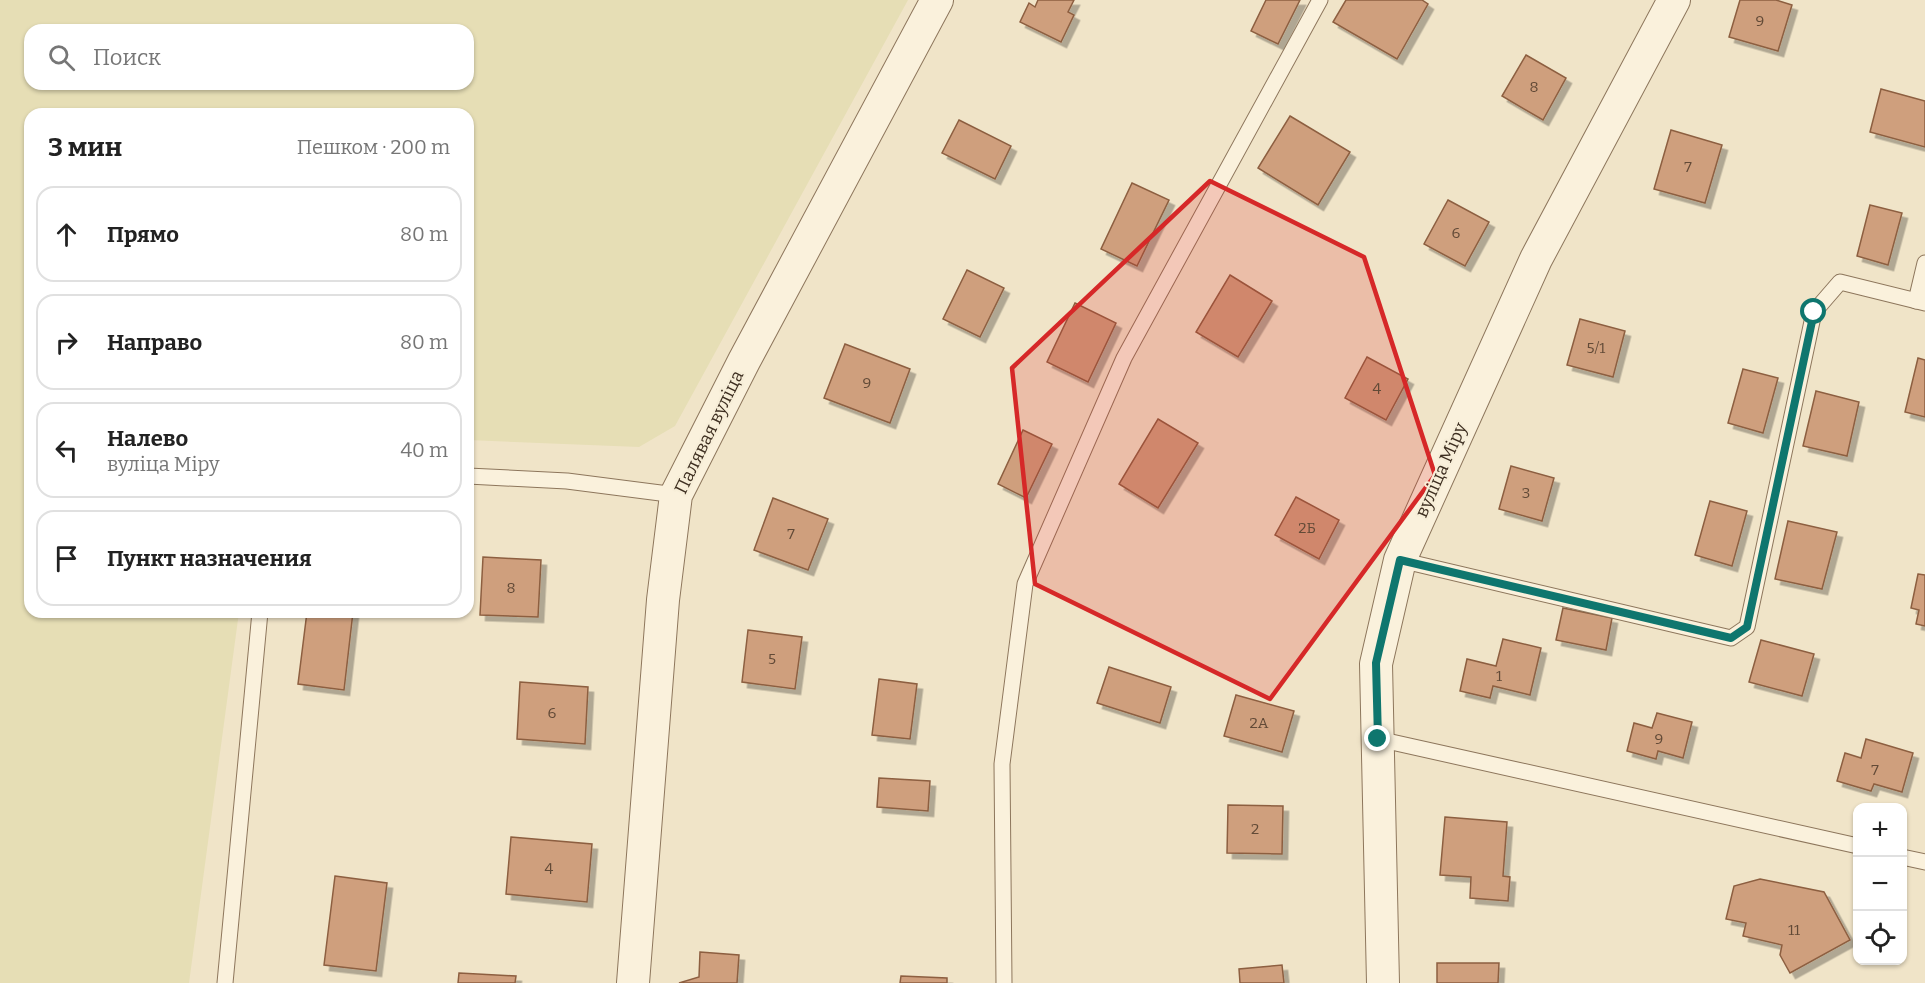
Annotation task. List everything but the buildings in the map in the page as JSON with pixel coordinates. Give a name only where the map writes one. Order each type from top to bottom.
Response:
[{"type":"street","name":"Палявая вуліца","points":[[633,983],[663,600],[676,495],[744,361],[937,0]]},
{"type":"street","name":"вуліца Міру","points":[[1383,983],[1376,663],[1400,560],[1536,259],[1674,0]]},
{"type":"lane","points":[[1004,983],[1002,764],[1025,584],[1124,358],[1320,0]]},
{"type":"lane","points":[[1400,560],[1731,638],[1747,627],[1814,312],[1840,282],[1920,302],[1925,262]]},
{"type":"lane","points":[[474,476],[567,481],[676,495]]},
{"type":"lane","points":[[225,983],[259,618]]},
{"type":"lane","points":[[1378,739],[1853,845]]},
{"type":"lane","points":[[1907,858],[1925,862]]},
{"type":"highlighted area","points":[[1210,181],[1364,257],[1435,475],[1270,699],[1035,584],[1012,368]]},
{"type":"shaded area","points":[[0,0],[908,0],[675,426],[639,447],[474,440],[474,108],[24,108],[24,618],[238,618],[189,983],[0,983]]},
{"type":"route","points":[[1378,739],[1376,663],[1400,560],[1731,638],[1747,627],[1814,312]]}]
